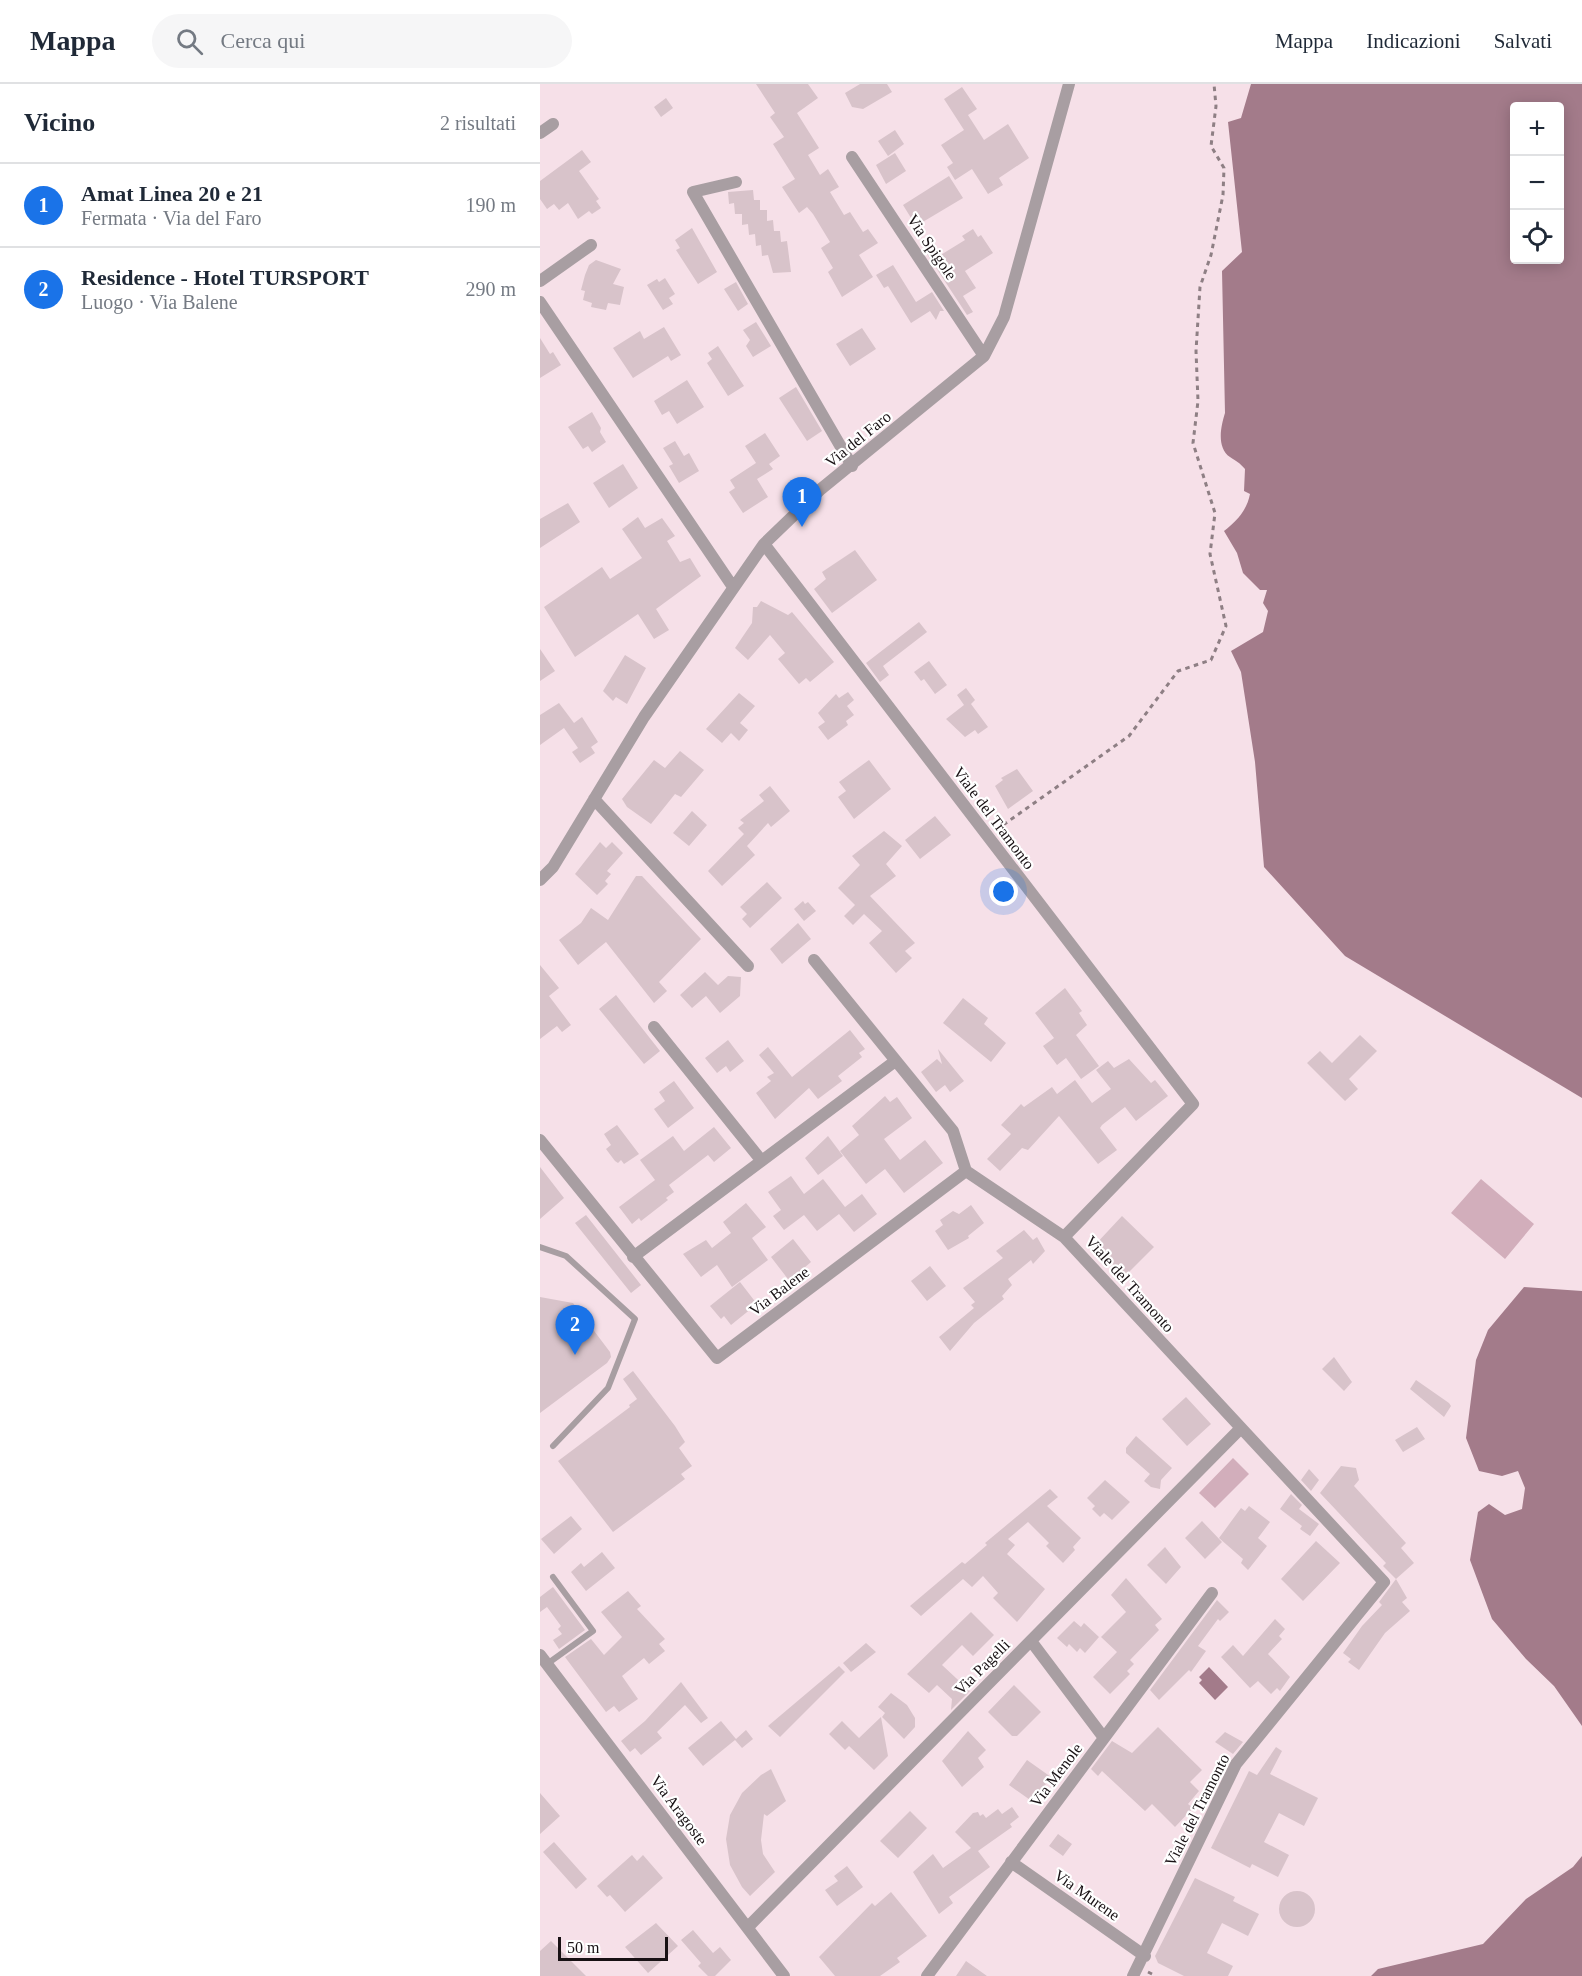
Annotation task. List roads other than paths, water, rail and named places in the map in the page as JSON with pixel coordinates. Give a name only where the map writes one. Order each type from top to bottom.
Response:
[{"type":"street","name":"Via del Faro","points":[[540,880],[553,867],[644,717],[764,544],[821,489],[984,356],[1004,317],[1068,84]]},
{"type":"street","points":[[540,134],[553,124]]},
{"type":"street","name":"Via Spigole","points":[[852,157],[984,356]]},
{"type":"street","points":[[736,182],[693,192],[852,466]]},
{"type":"street","points":[[540,281],[591,245]]},
{"type":"street","points":[[540,302],[733,587]]},
{"type":"street","name":"Viale del Tramonto","points":[[764,544],[1193,1104],[1064,1237],[1384,1582],[1236,1764],[1145,1956],[1133,1976]]},
{"type":"street","points":[[594,798],[748,966]]},
{"type":"street","points":[[814,960],[894,1062],[953,1131],[966,1171],[1064,1237]]},
{"type":"street","points":[[654,1027],[761,1160]]},
{"type":"street","points":[[633,1257],[894,1062]]},
{"type":"street","name":"Via Balene","points":[[540,1140],[717,1358],[966,1171]]},
{"type":"street","name":"Via Pagelli","points":[[748,1927],[1240,1429]]},
{"type":"street","name":"Via Menole","points":[[927,1976],[1212,1593]]},
{"type":"street","points":[[1031,1641],[1104,1738]]},
{"type":"street","name":"Via Aragoste","points":[[543,1660],[784,1976]]},
{"type":"street","name":"Via Murene","points":[[1011,1862],[1145,1956]]},
{"type":"lane","points":[[540,1247],[566,1256],[635,1319],[608,1388],[553,1446]]},
{"type":"lane","name":"Via Aragoste","points":[[543,1660],[593,1631],[553,1577]]},
{"type":"place","name":"Amat Linea 20 e 21","points":[[802,527]]},
{"type":"place","name":"Residence - Hotel TURSPORT","points":[[575,1355]]}]
